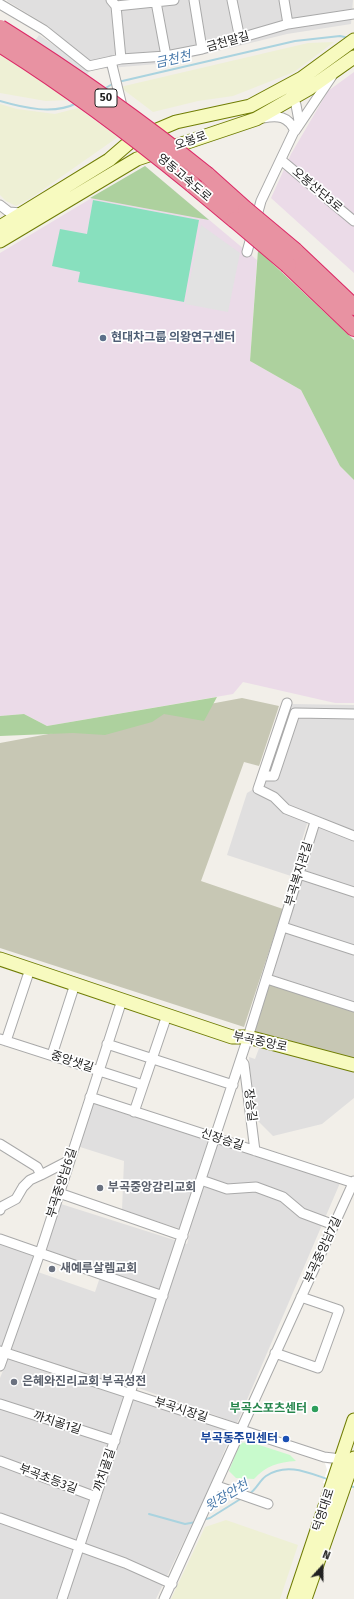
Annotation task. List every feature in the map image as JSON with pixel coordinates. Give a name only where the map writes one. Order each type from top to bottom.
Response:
[{"type":"highway","name":"영동고속도로","points":[[0,28],[64,68],[157,135],[207,175],[240,215]]},
{"type":"highway","name":"영동고속도로","points":[[0,44],[50,76],[146,146],[192,184],[240,215],[354,307]]},
{"type":"highway","name":"영동고속도로","points":[[292,258],[354,328]]},
{"type":"street","points":[[121,59],[114,3],[174,0]]},
{"type":"street","points":[[194,0],[202,49]]},
{"type":"street","points":[[232,0],[240,39]]},
{"type":"street","points":[[284,0],[288,24]]},
{"type":"street","points":[[156,2],[166,56]]},
{"type":"street","name":"금천말길","points":[[0,4],[44,30],[89,66],[121,59],[166,56],[202,49],[288,24],[354,14]]},
{"type":"street","name":"오봉로","points":[[1,235],[21,213],[108,160],[131,141],[176,122],[250,106],[287,86],[354,40]]},
{"type":"street","name":"오봉로","points":[[1,235],[137,159],[256,118],[293,98],[354,57]]},
{"type":"street","points":[[111,61],[131,141]]},
{"type":"street","points":[[295,131],[336,70]]},
{"type":"street","points":[[247,252],[261,201],[299,121],[293,98],[287,86]]},
{"type":"street","points":[[256,118],[276,116],[285,118],[295,131]]},
{"type":"street","name":"오봉산단3로","points":[[281,160],[354,221]]},
{"type":"street","points":[[0,205],[9,212],[21,213]]},
{"type":"street","points":[[287,703],[258,790],[274,798],[286,810],[354,836]]},
{"type":"street","points":[[262,776],[274,776],[295,713],[354,714]]},
{"type":"street","name":"부곡복지관길","points":[[248,1037],[315,822]]},
{"type":"street","points":[[299,874],[354,892]]},
{"type":"street","points":[[283,927],[354,950]]},
{"type":"street","name":"부곡중앙로","points":[[0,959],[232,1037],[248,1037],[354,1065]]},
{"type":"street","points":[[3,1040],[30,969]]},
{"type":"street","points":[[267,979],[354,1007]]},
{"type":"street","points":[[52,1055],[75,984]]},
{"type":"street","name":"부곡중앙남6길","points":[[0,1366],[2,1352],[40,1253],[122,1000]]},
{"type":"street","points":[[134,1112],[167,1015]]},
{"type":"street","name":"장승길","points":[[182,1236],[248,1037]]},
{"type":"street","name":"중앙샛길","points":[[3,1040],[143,1085]]},
{"type":"street","points":[[108,1044],[233,1085]]},
{"type":"street","name":"장승길","points":[[241,1060],[244,1064],[256,1151]]},
{"type":"street","name":"신장승길","points":[[90,1098],[354,1182]]},
{"type":"street","points":[[0,1144],[37,1166],[41,1175]]},
{"type":"street","points":[[0,1210],[1,1207],[16,1199],[22,1187],[30,1180],[70,1160]]},
{"type":"street","points":[[201,1180],[227,1189],[256,1187],[283,1197],[302,1213],[334,1225]]},
{"type":"street","name":"부곡중앙남7길","points":[[164,1599],[172,1584],[194,1530],[217,1486],[240,1429],[354,1182]]},
{"type":"street","points":[[59,1193],[182,1236]]},
{"type":"street","name":"까치골길","points":[[62,1599],[182,1236]]},
{"type":"street","points":[[0,1239],[163,1296]]},
{"type":"street","name":"부곡중앙남7길","points":[[275,1353],[318,1368],[339,1310],[301,1297]]},
{"type":"street","name":"부곡시장길","points":[[2,1352],[324,1457],[348,1463]]},
{"type":"street","name":"까치골1길","points":[[0,1404],[115,1441]]},
{"type":"street","name":"덕영대로","points":[[294,1599],[348,1463],[354,1420]]},
{"type":"street","name":"부곡초등3길","points":[[0,1461],[96,1497]]},
{"type":"street","points":[[217,1486],[268,1504]]},
{"type":"street","name":"덕영대로","points":[[305,1599],[337,1488]]},
{"type":"street","points":[[0,1518],[125,1563],[172,1584]]},
{"type":"shaded area","points":[[7,0],[353,0],[351,24],[287,34],[169,63],[98,69],[48,26]]},
{"type":"shaded area","points":[[39,35],[90,70],[69,100],[18,65]]},
{"type":"shaded area","points":[[334,42],[294,72],[233,96],[198,101],[153,112],[120,87],[308,43]]},
{"type":"shaded area","points":[[0,53],[69,100],[46,101],[0,93]]},
{"type":"shaded area","points":[[354,72],[354,273],[271,198],[291,154],[328,91]]},
{"type":"shaded area","points":[[0,104],[17,109],[55,114],[78,108],[118,137],[31,198],[16,206],[6,201],[0,195]]},
{"type":"shaded area","points":[[145,166],[257,260],[250,361],[301,390],[340,466],[354,480],[354,703],[335,703],[243,682],[233,694],[47,726],[24,714],[0,716],[0,253]]},
{"type":"shaded area","points":[[201,225],[240,253],[228,312],[185,304]]},
{"type":"shaded area","points":[[242,698],[279,706],[259,766],[244,762],[201,881],[283,909],[244,1027],[0,948],[0,743]]},
{"type":"shaded area","points":[[291,704],[354,705],[354,831],[310,814],[291,876],[227,855],[247,793],[265,782]]},
{"type":"shaded area","points":[[319,827],[354,840],[354,1002],[271,975]]},
{"type":"shaded area","points":[[269,984],[354,1011],[354,1058],[253,1031]]},
{"type":"shaded area","points":[[261,1043],[354,1071],[354,1098],[322,1124],[273,1136],[254,1117],[249,1057],[255,1059]]},
{"type":"shaded area","points":[[92,1103],[340,1183],[237,1423],[127,1384],[120,1388],[11,1349],[38,1272],[95,1292],[100,1277],[42,1257],[61,1204],[187,1244],[190,1232],[122,1210],[124,1161],[77,1146]]},
{"type":"shaded area","points":[[0,1243],[35,1255],[2,1350],[0,1349]]},
{"type":"shaded area","points":[[8,1358],[232,1432],[209,1489],[156,1599],[0,1599],[0,1378]]},
{"type":"shaded area","points":[[226,1520],[298,1545],[280,1599],[171,1599],[205,1527]]},
{"type":"green space","points":[[145,166],[209,220],[90,198]]},
{"type":"green space","points":[[93,200],[199,220],[184,302],[78,282],[80,272],[52,266],[60,229],[87,234]]},
{"type":"green space","points":[[258,250],[354,340],[354,480],[340,466],[301,390],[250,361]]},
{"type":"green space","points":[[217,697],[204,721],[164,714],[152,722],[105,735],[73,733],[0,736],[0,716],[24,714],[47,726]]},
{"type":"green space","points":[[250,1442],[290,1455],[296,1461],[284,1462],[268,1468],[254,1479],[236,1478],[229,1471],[240,1443]]},
{"type":"pier","points":[[325,1463],[354,1472],[354,1485],[351,1492],[323,1483],[327,1470]]},
{"type":"waterway","name":"금천천","points":[[118,82],[295,41],[340,36],[349,38]]},
{"type":"waterway","name":"금천천","points":[[104,89],[114,83]]},
{"type":"waterway","name":"금천천","points":[[0,101],[39,109],[59,109],[77,103]]},
{"type":"waterway","name":"윗장안천","points":[[249,1494],[266,1476],[282,1470],[298,1470],[330,1480]]},
{"type":"waterway","name":"윗장안천","points":[[349,1486],[354,1487]]},
{"type":"waterway","name":"윗장안천","points":[[202,1520],[210,1518],[242,1498]]},
{"type":"waterway","name":"윗장안천","points":[[149,1514],[185,1524],[196,1522]]},
{"type":"place","name":"현대차그룹 의왕연구센터","points":[[103,338]]},
{"type":"place","name":"부곡중앙감리교회","points":[[100,1188]]},
{"type":"place","name":"새예루살렘교회","points":[[52,1269]]},
{"type":"place","name":"은혜와진리교회 부곡성전","points":[[14,1382]]},
{"type":"place","name":"부곡스포츠센터","points":[[315,1409]]},
{"type":"place","name":"부곡동주민센터","points":[[286,1439]]}]
